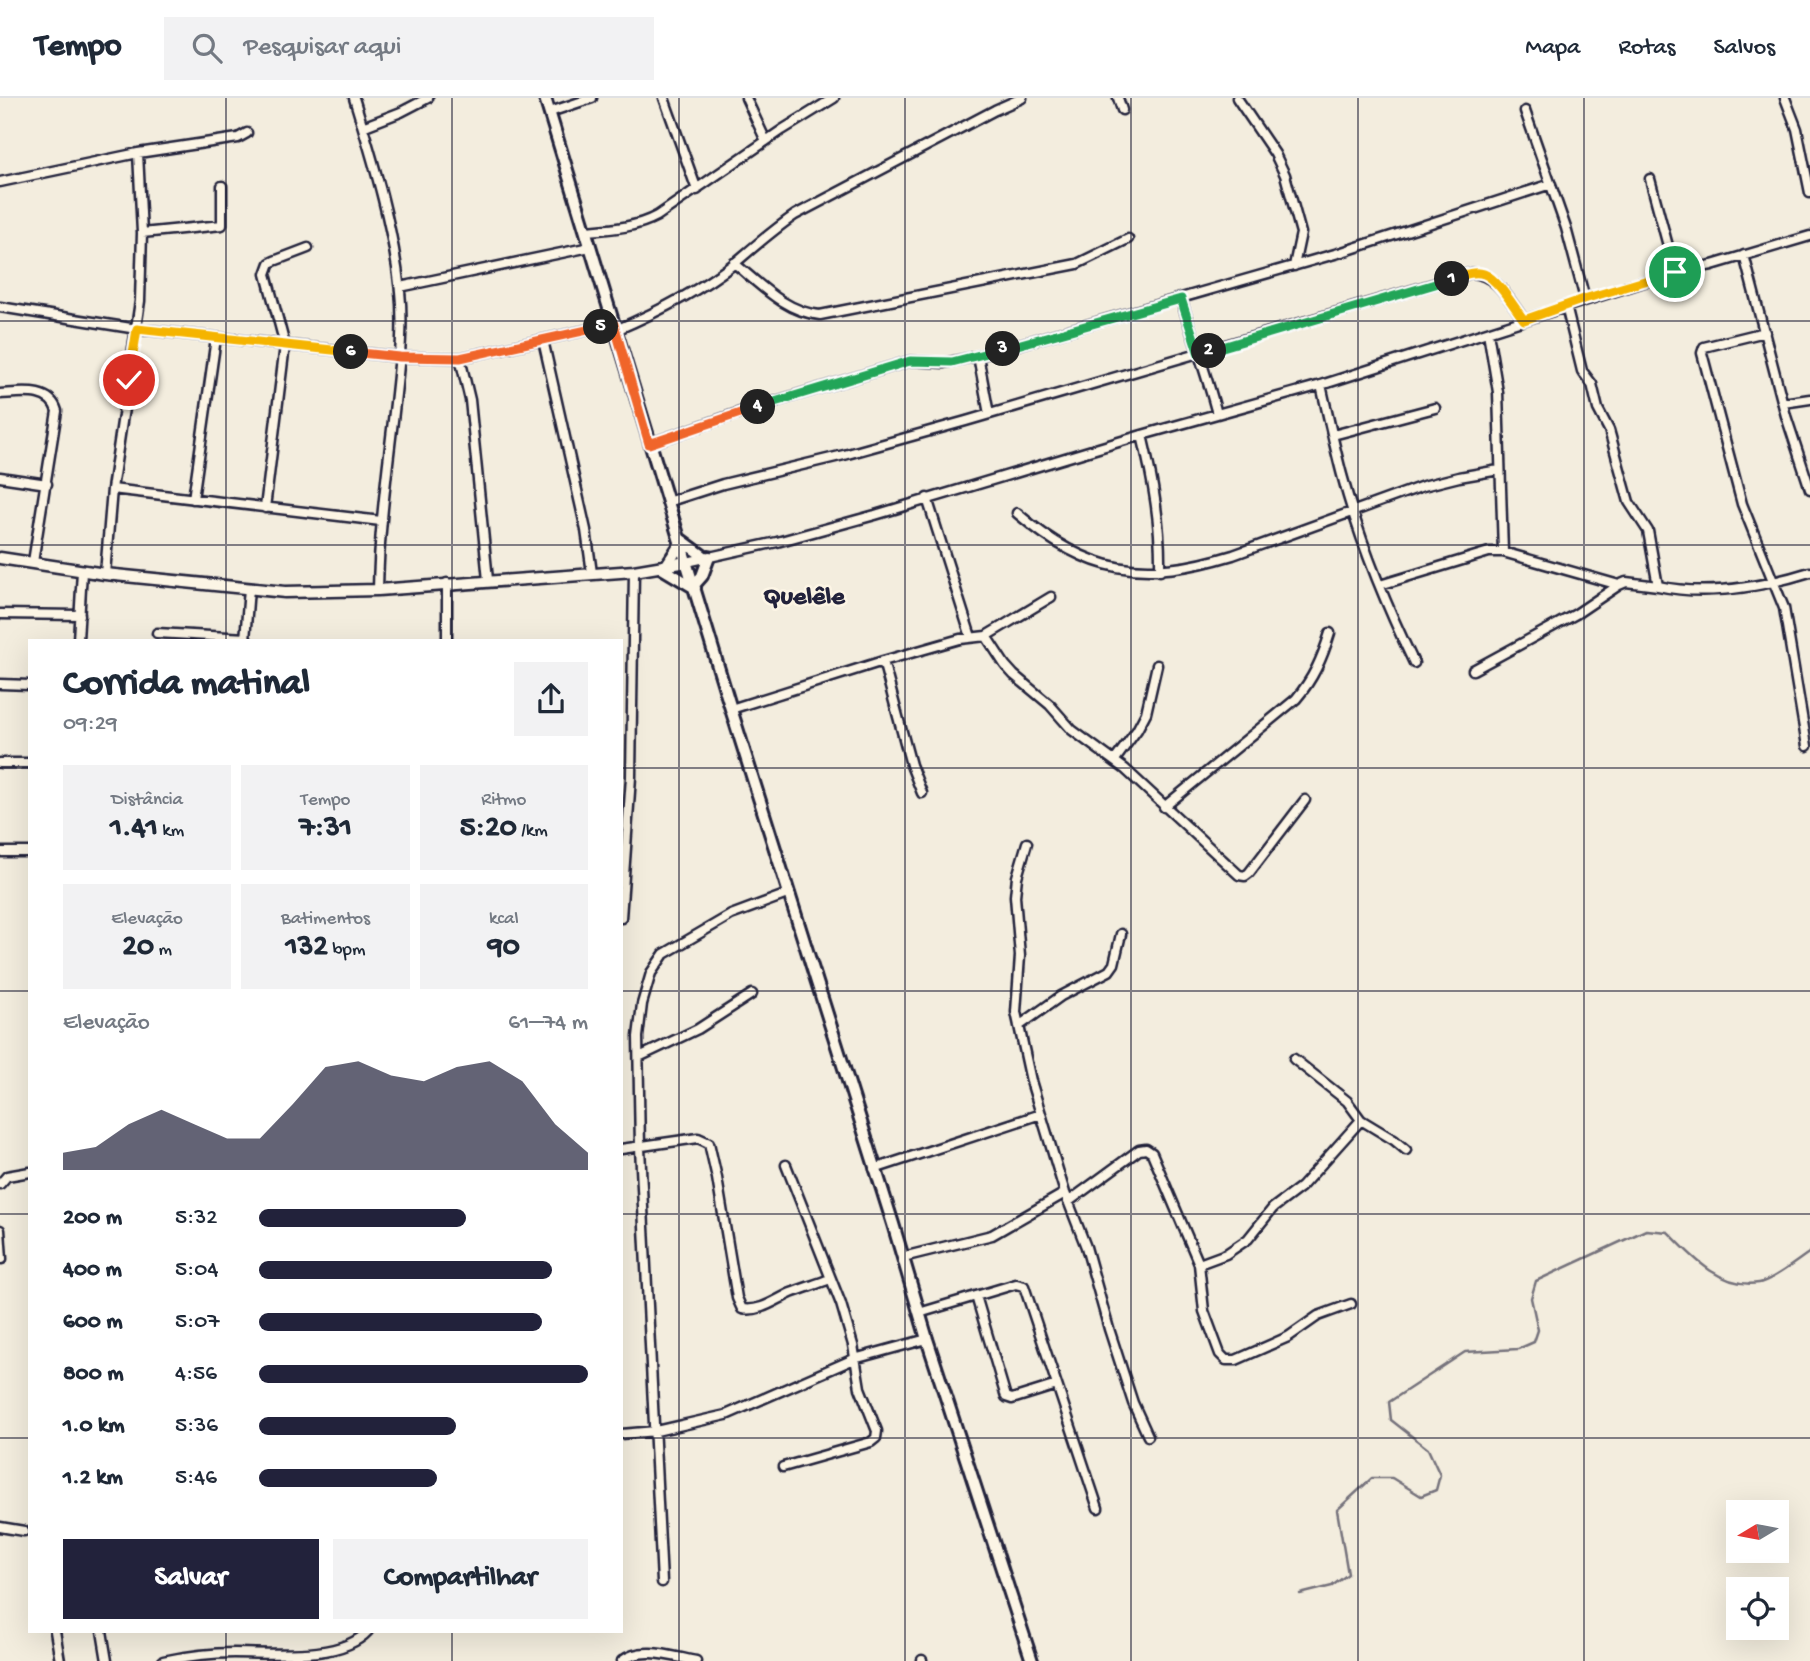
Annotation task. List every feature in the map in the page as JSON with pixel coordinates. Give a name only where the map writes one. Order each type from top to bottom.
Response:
[{"type":"main road","points":[[545,98],[649,444],[874,1169],[1032,1661]]},
{"type":"main road","points":[[680,541],[708,557],[695,587]]},
{"type":"main road","points":[[680,541],[663,567],[695,587]]},
{"type":"street","points":[[354,98],[365,126],[388,216],[400,287],[400,357],[381,521],[378,590]]},
{"type":"street","points":[[365,126],[428,98]]},
{"type":"street","points":[[550,112],[592,98]]},
{"type":"street","points":[[664,98],[697,190]]},
{"type":"street","points":[[747,98],[766,141]]},
{"type":"street","points":[[586,231],[647,222],[834,98]]},
{"type":"street","points":[[0,307],[137,329],[400,357],[460,358],[615,327],[666,307],[734,263],[766,234],[795,215],[995,110],[1023,98]]},
{"type":"street","points":[[1118,98],[1122,110]]},
{"type":"street","points":[[1237,98],[1275,154],[1285,175],[1301,233],[1294,266]]},
{"type":"street","points":[[1785,98],[1806,148],[1810,193]]},
{"type":"street","points":[[1525,111],[1566,228],[1584,299]]},
{"type":"street","points":[[0,182],[138,153],[238,138],[247,133]]},
{"type":"street","points":[[105,574],[112,489],[137,329],[142,233],[138,153]]},
{"type":"street","points":[[1650,179],[1675,272]]},
{"type":"street","points":[[649,444],[747,410],[910,361],[944,363],[978,356],[1181,299],[1294,266],[1550,184]]},
{"type":"street","points":[[142,233],[222,225],[222,186]]},
{"type":"street","points":[[0,558],[105,574],[285,592],[378,590],[663,567],[802,535],[1321,385],[1675,272],[1712,265],[1810,236]]},
{"type":"street","points":[[734,263],[785,304],[820,315],[1077,264],[1128,239]]},
{"type":"street","points":[[400,287],[590,247]]},
{"type":"street","points":[[265,508],[285,345],[266,271],[270,263],[308,248]]},
{"type":"street","points":[[1744,255],[1801,467],[1810,489]]},
{"type":"street","points":[[667,502],[723,484],[844,455],[989,414],[1471,273],[1484,274],[1493,280],[1524,320]]},
{"type":"street","points":[[1181,299],[1217,414]]},
{"type":"street","points":[[1566,306],[1582,371],[1592,384],[1598,409],[1609,430],[1628,498],[1648,531],[1658,586]]},
{"type":"street","points":[[1765,331],[1704,347],[1702,354],[1742,504],[1787,623],[1797,699],[1807,746]]},
{"type":"street","points":[[1488,332],[1498,392],[1503,552]]},
{"type":"street","points":[[192,499],[216,338]]},
{"type":"street","points":[[543,340],[586,530],[592,573]]},
{"type":"street","points":[[978,356],[989,414]]},
{"type":"street","points":[[460,358],[470,400],[488,580]]},
{"type":"street","points":[[1321,385],[1353,513],[1395,622],[1414,663]]},
{"type":"street","points":[[0,394],[45,395],[55,403],[57,411],[33,562]]},
{"type":"street","points":[[1783,403],[1810,399]]},
{"type":"street","points":[[1333,435],[1435,408]]},
{"type":"street","points":[[1142,435],[1154,488],[1160,571]]},
{"type":"street","points":[[1017,513],[1059,545],[1085,558],[1105,566],[1160,571],[1224,558],[1423,486],[1499,470]]},
{"type":"street","points":[[0,477],[47,484]]},
{"type":"street","points":[[112,489],[381,521]]},
{"type":"street","points":[[927,498],[971,637]]},
{"type":"street","points":[[1381,585],[1476,555],[1503,552],[1619,585]]},
{"type":"street","points":[[78,639],[82,571]]},
{"type":"street","points":[[623,890],[631,777],[634,571]]},
{"type":"street","points":[[1473,670],[1576,614],[1626,582],[1690,591],[1774,583],[1810,572]]},
{"type":"street","points":[[447,583],[447,639]]},
{"type":"street","points":[[157,634],[245,639],[249,588]]},
{"type":"street","points":[[731,709],[883,661],[971,637],[986,636],[1051,597]]},
{"type":"street","points":[[0,614],[80,615]]},
{"type":"street","points":[[1164,807],[1296,699],[1321,663],[1331,633]]},
{"type":"street","points":[[986,636],[1014,675],[1050,705],[1072,730],[1115,760],[1213,853],[1242,876],[1249,873],[1305,800]]},
{"type":"street","points":[[883,661],[911,765],[922,793]]},
{"type":"street","points":[[1115,760],[1146,713],[1157,665]]},
{"type":"street","points":[[623,673],[633,672]]},
{"type":"street","points":[[0,684],[28,685]]},
{"type":"street","points":[[0,763],[28,764]]},
{"type":"street","points":[[1027,843],[1015,895],[1020,956],[1015,1000],[1019,1026],[1066,1198],[1086,1247],[1131,1396],[1148,1436]]},
{"type":"street","points":[[0,852],[28,852]]},
{"type":"street","points":[[662,1582],[640,1148],[639,1022],[645,989],[659,959],[672,948],[731,915],[790,893]]},
{"type":"street","points":[[1019,1026],[1061,996],[1109,971],[1114,964],[1121,934]]},
{"type":"street","points":[[639,1056],[698,1029],[752,994]]},
{"type":"street","points":[[1294,1059],[1347,1101],[1361,1121],[1406,1150]]},
{"type":"street","points":[[874,1169],[1041,1114]]},
{"type":"street","points":[[1199,1264],[1226,1254],[1248,1239],[1273,1208],[1301,1187],[1361,1121]]},
{"type":"street","points":[[623,1149],[698,1138],[709,1143],[737,1298],[743,1309],[763,1307],[830,1279]]},
{"type":"street","points":[[903,1257],[992,1235],[1066,1198],[1139,1150],[1146,1149],[1152,1153],[1199,1264],[1204,1311],[1220,1354],[1226,1360],[1237,1360],[1288,1337],[1318,1316],[1351,1304]]},
{"type":"street","points":[[783,1467],[872,1442],[877,1431],[860,1388],[848,1327],[786,1165]]},
{"type":"street","points":[[0,1184],[6,1176],[28,1172]]},
{"type":"street","points":[[0,1230],[2,1259]]},
{"type":"street","points":[[919,1313],[1017,1284],[1024,1286],[1098,1508]]},
{"type":"street","points":[[976,1296],[1006,1397],[1012,1399],[1057,1385]]},
{"type":"street","points":[[623,1434],[656,1431],[726,1415],[855,1359],[927,1339]]},
{"type":"street","points":[[0,1527],[24,1531]]},
{"type":"street","points":[[54,1633],[60,1661]]},
{"type":"street","points":[[102,1633],[107,1661]]},
{"type":"street","points":[[163,1661],[198,1654],[221,1653],[313,1656],[349,1646],[360,1641],[366,1633]]},
{"type":"street","points":[[622,1661],[643,1653],[696,1661]]},
{"type":"waterway","points":[[1300,1594],[1332,1586],[1348,1574],[1337,1510],[1372,1478],[1392,1478],[1421,1496],[1436,1490],[1440,1475],[1428,1449],[1391,1420],[1389,1402],[1465,1352],[1518,1349],[1534,1342],[1538,1330],[1531,1298],[1536,1281],[1646,1230],[1668,1232],[1708,1269],[1732,1281],[1745,1284],[1759,1283],[1771,1278],[1810,1252]]},
{"type":"district","name":"Quelêle","points":[[804,594]]},
{"type":"route","points":[[129,380],[137,329],[400,357],[460,358],[614,324],[649,444],[747,410],[910,361],[952,362],[1181,299],[1199,354],[1471,273],[1484,274],[1493,280],[1524,320],[1675,272]]}]
